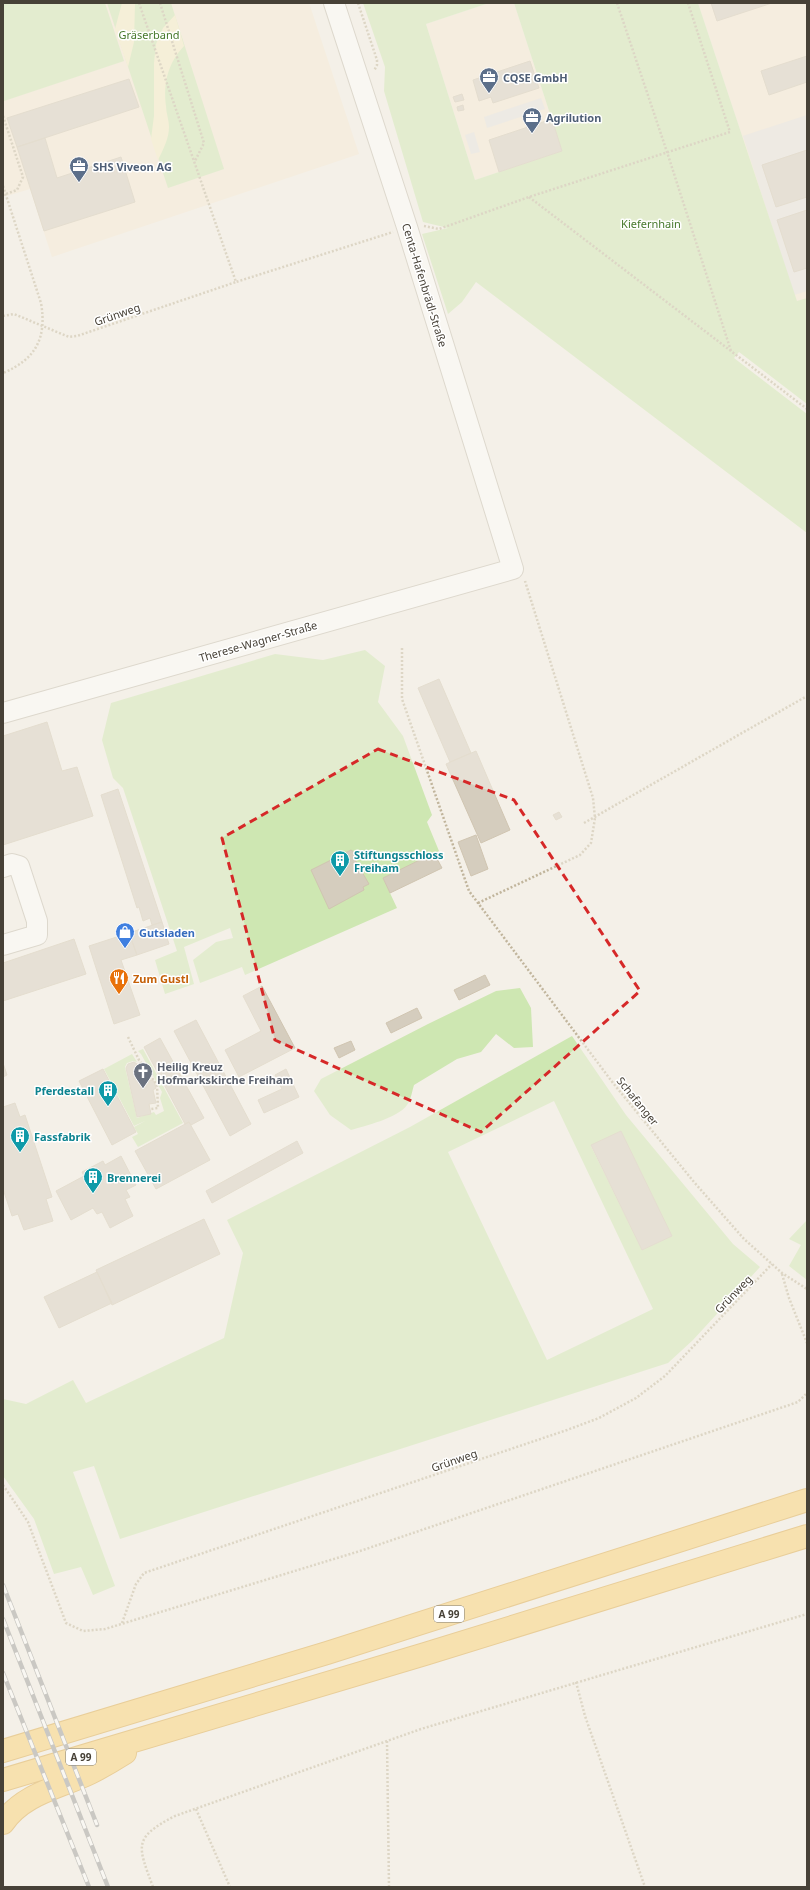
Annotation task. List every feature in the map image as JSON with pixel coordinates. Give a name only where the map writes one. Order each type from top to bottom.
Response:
[{"type":"highway","name":"A 99","points":[[3,1751],[327,1653],[807,1500]]},
{"type":"highway","name":"A 99","points":[[3,1780],[425,1654],[807,1536]]},
{"type":"highway","points":[[3,1823],[15,1810],[35,1795],[90,1773],[160,1734]]},
{"type":"street","name":"Centa-Hafenbrädl-Straße","points":[[334,3],[407,227],[513,569]]},
{"type":"street","name":"Therese-Wagner-Straße","points":[[3,713],[513,569]]},
{"type":"street","points":[[3,866],[12,864],[19,866],[37,921],[37,934],[3,945]]},
{"type":"path","points":[[139,3],[236,282]]},
{"type":"path","points":[[160,3],[204,143],[195,161]]},
{"type":"path","points":[[617,3],[731,351]]},
{"type":"path","name":"Grünweg","points":[[3,316],[14,314],[69,337],[77,336],[236,282],[415,224],[439,228],[529,197],[730,132],[688,3]]},
{"type":"path","points":[[3,116],[23,177],[17,190],[4,195]]},
{"type":"path","points":[[3,186],[4,195],[41,303],[43,327],[40,341],[33,353],[17,366],[3,373]]},
{"type":"path","points":[[529,197],[807,409]]},
{"type":"path","name":"Schafanger","points":[[402,648],[402,699],[468,891],[613,1083],[694,1182],[744,1239],[782,1273],[807,1289]]},
{"type":"path","points":[[584,824],[807,696]]},
{"type":"path","points":[[478,903],[580,855],[591,843],[595,818]]},
{"type":"path","points":[[128,1037],[139,1060],[156,1085],[158,1108],[151,1109]]},
{"type":"path","name":"Grünweg","points":[[122,1623],[136,1584],[144,1573],[567,1430],[599,1418],[636,1398],[664,1376],[772,1264]]},
{"type":"path","points":[[782,1273],[789,1298],[807,1343]]},
{"type":"path","points":[[3,1485],[28,1522],[66,1623],[83,1631],[105,1629],[368,1548],[798,1402],[807,1393]]},
{"type":"path","points":[[154,1887],[143,1860],[142,1842],[148,1832],[156,1826],[196,1808],[421,1729],[807,1614]]},
{"type":"path","points":[[576,1682],[585,1716],[645,1887]]},
{"type":"path","points":[[387,1741],[389,1887]]},
{"type":"path","points":[[196,1808],[230,1887]]},
{"type":"highlighted area","points":[[378,749],[514,800],[640,991],[481,1132],[275,1040],[222,838]]},
{"type":"shaded area","points":[[3,3],[309,3],[359,154],[52,257],[30,189],[3,197]]},
{"type":"shaded area","points":[[489,3],[514,3],[562,151],[475,180],[426,24]]},
{"type":"shaded area","points":[[698,3],[807,3],[807,298],[797,302]]},
{"type":"shaded area","points":[[541,98],[545,109],[487,128],[484,117]]},
{"type":"shaded area","points":[[807,115],[807,291],[794,295],[743,136]]},
{"type":"shaded area","points":[[474,132],[480,152],[471,154],[465,135]]},
{"type":"green space","points":[[3,3],[105,3],[124,61],[4,101]]},
{"type":"green space","name":"Gräserband","points":[[107,3],[171,3],[224,169],[168,188]]},
{"type":"green space","name":"Kiefernhain","points":[[363,3],[489,3],[426,24],[475,180],[562,151],[514,3],[698,3],[797,301],[807,298],[807,404],[739,352],[734,358],[807,414],[807,533],[476,282],[462,302],[448,314],[422,234],[448,228],[423,222],[384,91],[385,67]]},
{"type":"green space","points":[[365,650],[385,666],[378,702],[403,736],[432,815],[427,822],[439,851],[383,878],[397,908],[245,975],[242,967],[200,983],[193,960],[216,942],[233,938],[230,928],[184,947],[194,984],[165,994],[155,960],[177,951],[123,788],[113,778],[102,740],[111,703],[275,654],[323,660]]},
{"type":"green space","points":[[520,988],[531,1008],[533,1047],[514,1048],[496,1034],[481,1052],[457,1059],[414,1085],[408,1103],[403,1110],[389,1118],[351,1130],[330,1115],[314,1091],[321,1079],[428,1024],[496,991]]},
{"type":"green space","points":[[572,1036],[626,1115],[733,1244],[760,1267],[693,1340],[668,1363],[120,1539],[94,1466],[73,1472],[115,1586],[93,1595],[81,1567],[54,1574],[34,1519],[3,1476],[3,1399],[26,1404],[73,1380],[86,1403],[224,1338],[243,1253],[227,1220],[410,1127]],"holes":[[[554,1101],[653,1309],[547,1360],[448,1152]],[[621,1131],[672,1236],[642,1250],[591,1146]]]},
{"type":"green space","points":[[143,1049],[183,1123],[138,1147],[132,1137],[138,1134],[134,1127],[145,1121],[134,1126],[104,1069],[132,1054],[137,1062],[133,1061],[127,1063],[125,1067],[137,1118],[154,1112],[156,1115],[164,1111],[160,1098],[162,1092],[138,1051]]},
{"type":"green space","points":[[807,1220],[807,1280],[789,1266],[801,1245],[789,1239]]},
{"type":"sand","points":[[122,3],[135,3],[134,42],[128,67],[115,29]]},
{"type":"sand","points":[[175,15],[184,46],[170,66],[166,81],[165,98],[169,131],[158,160],[151,139],[154,116],[154,63],[156,44],[163,28]]},
{"type":"building","points":[[711,3],[772,3],[717,21]]},
{"type":"building","points":[[807,56],[807,82],[769,95],[761,71]]},
{"type":"building","points":[[530,61],[539,88],[493,103],[491,97],[479,101],[473,80]]},
{"type":"building","points":[[129,79],[139,107],[17,147],[7,118]]},
{"type":"building","points":[[462,94],[464,100],[455,102],[453,97]]},
{"type":"building","points":[[463,105],[464,110],[458,111],[457,107]]},
{"type":"building","points":[[552,119],[562,151],[499,172],[489,140]]},
{"type":"building","name":"SHS Viveon AG","points":[[45,138],[57,178],[121,157],[135,202],[44,231],[17,147]]},
{"type":"building","points":[[807,150],[807,197],[776,207],[762,165]]},
{"type":"building","points":[[807,210],[807,268],[794,272],[777,220]]},
{"type":"building","points":[[439,679],[471,753],[450,762],[418,688]]},
{"type":"building","points":[[47,722],[62,771],[77,767],[93,816],[3,845],[3,736]]},
{"type":"building","points":[[476,751],[510,830],[481,843],[446,764]]},
{"type":"building","points":[[118,789],[162,922],[152,925],[150,918],[143,921],[139,907],[137,908],[101,795]]},
{"type":"building","points":[[559,812],[562,817],[556,820],[553,815]]},
{"type":"building","points":[[476,835],[488,869],[471,876],[458,842]]},
{"type":"building","name":"Stiftungsschloss Freiham","points":[[351,850],[354,852],[354,858],[369,884],[363,887],[364,890],[329,909],[311,870]]},
{"type":"building","points":[[434,853],[442,868],[390,893],[383,878]]},
{"type":"building","points":[[162,922],[169,944],[137,955],[129,933]]},
{"type":"building","points":[[129,933],[137,955],[121,960],[140,1015],[114,1024],[89,946]]},
{"type":"building","points":[[74,939],[86,974],[3,1001],[3,963]]},
{"type":"building","points":[[485,975],[490,985],[459,1000],[454,990]]},
{"type":"building","points":[[262,986],[295,1048],[239,1077],[225,1050],[261,1031],[243,996]]},
{"type":"building","points":[[417,1008],[422,1018],[391,1033],[386,1023]]},
{"type":"building","points":[[196,1020],[251,1124],[230,1136],[174,1031]]},
{"type":"building","points":[[160,1038],[204,1118],[191,1125],[189,1122],[185,1124],[144,1047]]},
{"type":"building","points":[[351,1041],[355,1050],[339,1058],[334,1048]]},
{"type":"building","name":"Heilig Kreuz Hofmarkskirche Freiham","points":[[134,1062],[140,1066],[142,1075],[148,1073],[149,1080],[154,1081],[156,1088],[153,1090],[156,1103],[149,1104],[151,1114],[137,1117],[126,1068],[128,1064]]},
{"type":"building","points":[[3,1063],[7,1075],[3,1077]]},
{"type":"building","name":"Pferdestall","points":[[103,1069],[136,1132],[112,1145],[79,1081]]},
{"type":"building","points":[[286,1069],[299,1097],[264,1113],[258,1100],[282,1089],[275,1075]]},
{"type":"building","name":"Fassfabrik","points":[[15,1103],[20,1117],[25,1115],[52,1197],[46,1199],[53,1221],[24,1230],[18,1214],[12,1216],[3,1189],[3,1107]]},
{"type":"building","points":[[189,1122],[210,1160],[156,1189],[135,1151]]},
{"type":"building","points":[[621,1131],[672,1236],[642,1250],[591,1145]]},
{"type":"building","points":[[297,1141],[303,1153],[212,1203],[206,1191]]},
{"type":"building","name":"Brennerei","points":[[121,1156],[136,1185],[126,1190],[130,1197],[125,1199],[133,1216],[110,1228],[102,1212],[97,1214],[93,1208],[71,1220],[56,1191],[84,1176],[82,1172],[103,1161],[105,1165]]},
{"type":"building","points":[[204,1219],[220,1254],[112,1305],[96,1270]]},
{"type":"building","points":[[97,1272],[112,1303],[59,1328],[44,1297]]},
{"type":"railway","points":[[3,1585],[97,1825]]},
{"type":"railway","points":[[3,1619],[108,1887]]},
{"type":"railway","points":[[3,1673],[89,1887]]},
{"type":"place","name":"CQSE GmbH","points":[[489,94]]},
{"type":"place","name":"Agrilution","points":[[532,134]]},
{"type":"place","name":"SHS Viveon AG","points":[[79,183]]},
{"type":"place","name":"Stiftungsschloss Freiham","points":[[340,877]]},
{"type":"place","name":"Gutsladen","points":[[125,949]]},
{"type":"place","name":"Zum Gustl","points":[[119,995]]},
{"type":"place","name":"Heilig Kreuz Hofmarkskirche Freiham","points":[[143,1089]]},
{"type":"place","name":"Pferdestall","points":[[108,1107]]},
{"type":"place","name":"Fassfabrik","points":[[20,1153]]},
{"type":"place","name":"Brennerei","points":[[93,1194]]}]
